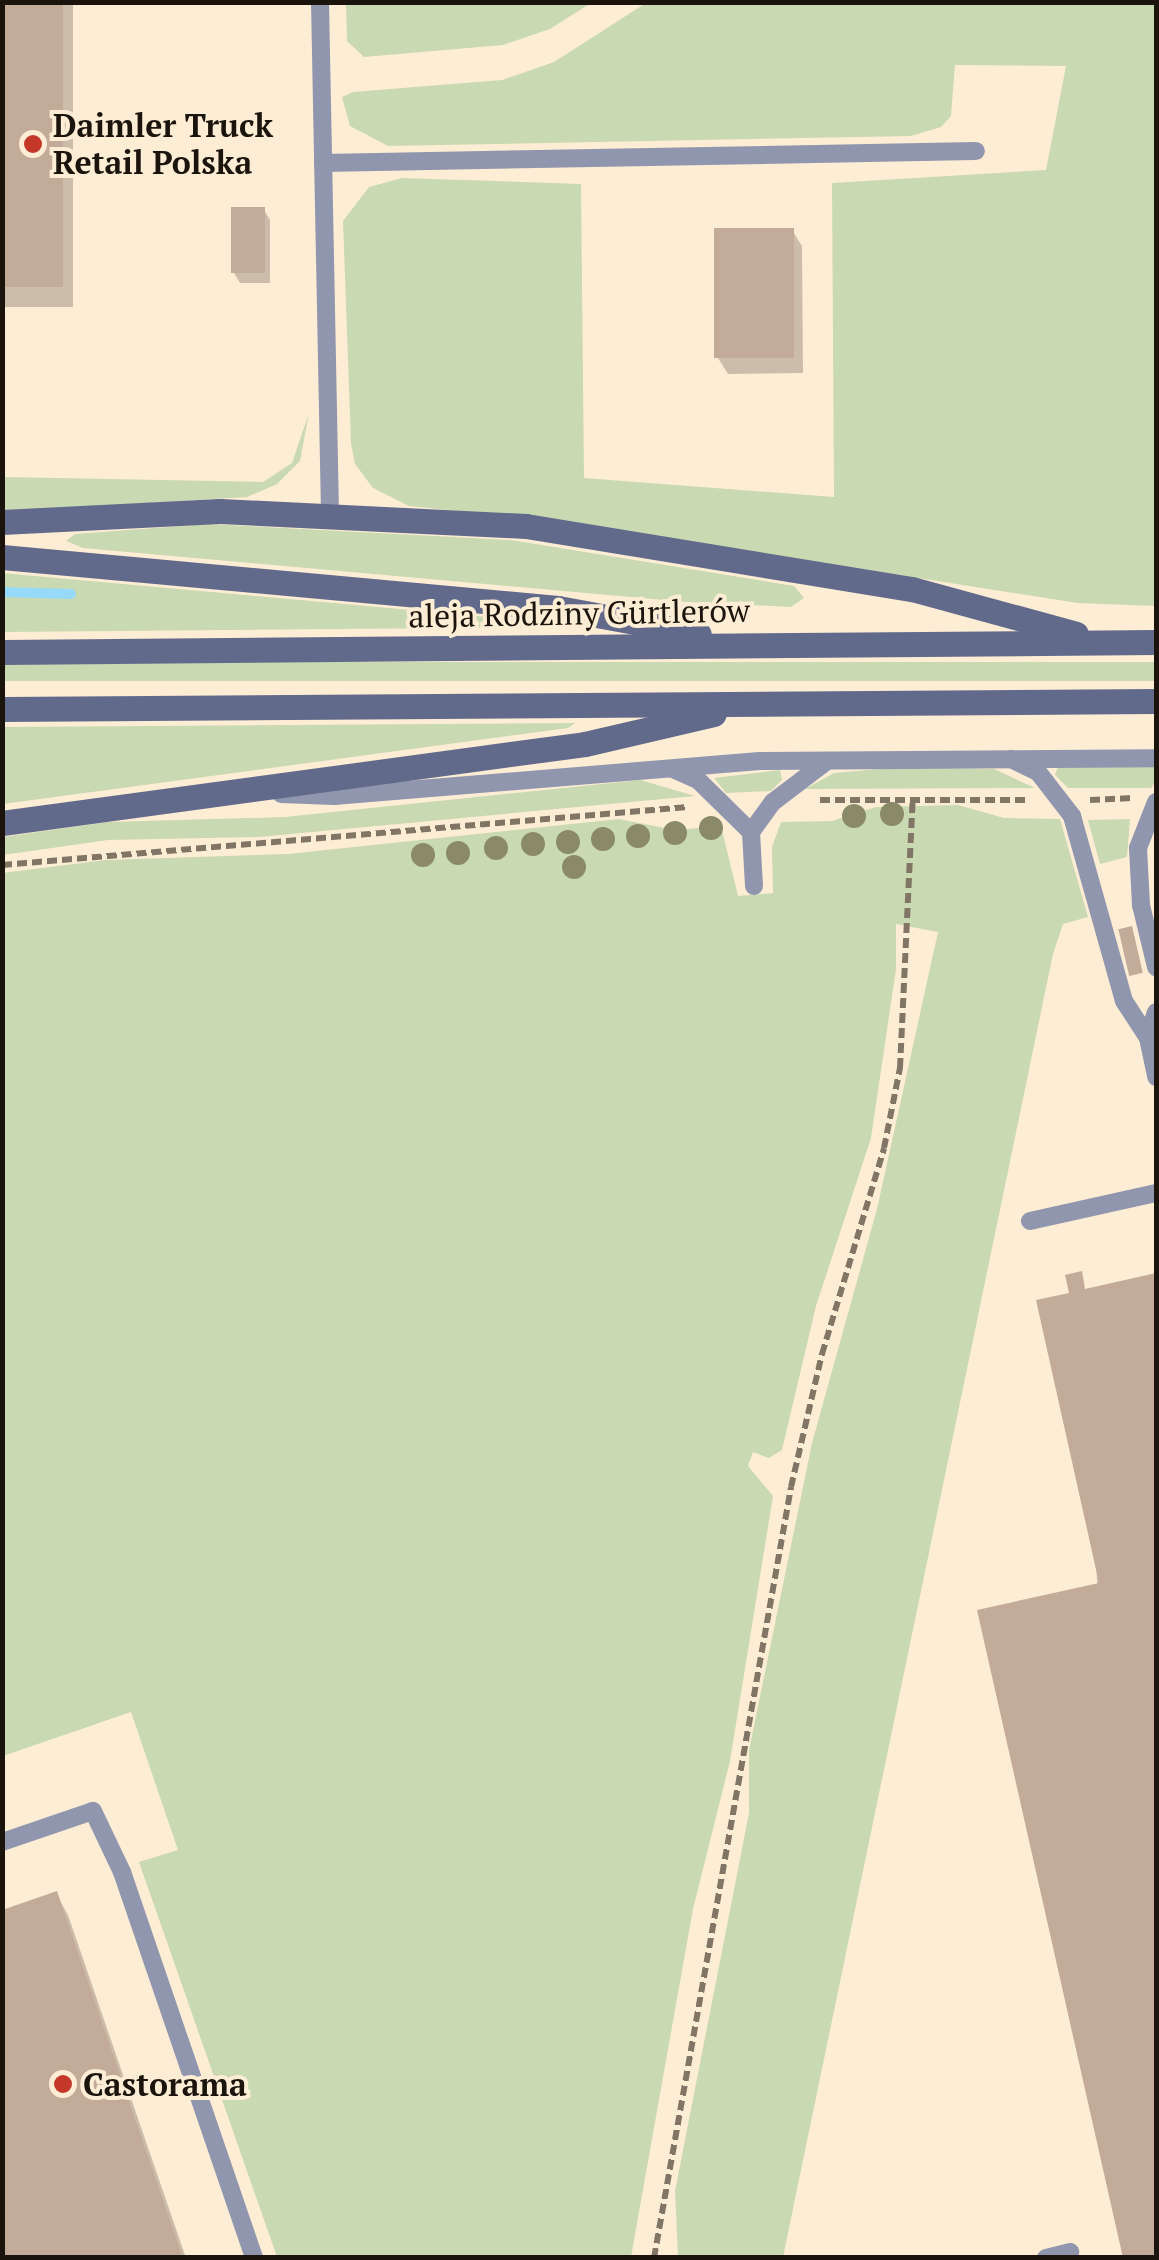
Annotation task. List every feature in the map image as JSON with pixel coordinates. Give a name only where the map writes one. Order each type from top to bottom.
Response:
[{"type":"main road","points":[[2,522],[220,511],[526,526],[912,588],[1105,642]]},
{"type":"main road","points":[[2,557],[558,608],[753,644]]},
{"type":"main road","name":"aleja Rodziny Gürtlerów","points":[[2,652],[1156,642]]},
{"type":"main road","points":[[2,709],[1156,700]]},
{"type":"main road","points":[[2,824],[585,744],[762,703]]},
{"type":"lane","points":[[320,2],[330,514]]},
{"type":"lane","points":[[323,163],[976,151]]},
{"type":"lane","points":[[1006,756],[1038,772],[1062,800],[1089,858],[1124,1002],[1148,1038],[1156,1077]]},
{"type":"lane","points":[[230,793],[334,796],[832,759],[1156,758]]},
{"type":"lane","points":[[754,886],[751,832],[772,802],[832,759]]},
{"type":"lane","points":[[673,768],[726,806],[751,832]]},
{"type":"lane","points":[[1147,800],[1138,848],[1141,904],[1156,967]]},
{"type":"lane","points":[[1148,1038],[1156,1012]]},
{"type":"lane","points":[[1030,1221],[1156,1193]]},
{"type":"lane","points":[[2,1842],[93,1811],[122,1872],[254,2258]]},
{"type":"lane","points":[[1046,2258],[1070,2252]]},
{"type":"path","points":[[654,2258],[791,1487],[900,1068],[913,797]]},
{"type":"path","points":[[772,802],[913,797],[1147,800]]},
{"type":"path","points":[[2,865],[104,851],[222,850],[726,806]]},
{"type":"green space","points":[[346,2],[591,3],[550,29],[503,45],[364,57],[347,41]]},
{"type":"green space","points":[[646,3],[1156,3],[1156,606],[1077,603],[571,523],[409,506],[373,488],[355,464],[351,444],[343,221],[369,187],[402,178],[581,184],[584,478],[834,497],[832,183],[1046,170],[1066,66],[955,65],[951,116],[941,127],[911,136],[388,146],[350,126],[342,97],[353,92],[502,80],[554,62]]},
{"type":"green space","points":[[309,413],[300,461],[277,484],[247,497],[3,512],[3,477],[263,482],[292,463]]},
{"type":"green space","points":[[209,524],[511,540],[794,586],[804,598],[791,607],[686,602],[83,548],[66,541],[75,534]]},
{"type":"green space","points":[[2,573],[565,624],[567,627],[3,632]]},
{"type":"green space","points":[[3,662],[1156,662],[1156,681],[3,681]]},
{"type":"green space","points":[[575,723],[568,728],[3,804],[3,727]]},
{"type":"green space","points":[[1058,766],[1156,766],[1156,781],[1151,788],[1068,788],[1055,775]]},
{"type":"green space","points":[[890,768],[994,769],[1035,788],[805,789],[834,773]]},
{"type":"green space","points":[[780,770],[782,780],[771,791],[726,793],[714,778]]},
{"type":"green space","points":[[640,780],[695,796],[259,837],[108,840],[3,855],[3,837],[108,822],[285,817]]},
{"type":"green space","points":[[958,805],[1004,818],[1060,819],[1088,917],[1063,924],[1053,954],[783,2257],[678,2257],[675,2191],[749,1813],[749,1750],[812,1443],[877,1209],[938,932],[896,924],[896,969],[871,1138],[816,1306],[782,1450],[769,1458],[753,1452],[748,1466],[773,1496],[730,1761],[693,1909],[631,2257],[277,2257],[139,1862],[178,1850],[131,1712],[3,1756],[2,873],[106,860],[288,854],[619,819],[675,830],[721,826],[738,896],[773,893],[772,847],[781,822],[832,821],[876,807]]},
{"type":"green space","points":[[1130,819],[1127,857],[1100,864],[1088,820]]},
{"type":"building","name":"Daimler Truck Retail Polska","points":[[2,2],[63,2],[63,287],[2,287]]},
{"type":"building","points":[[231,207],[265,207],[265,273],[231,273]]},
{"type":"building","points":[[714,228],[794,228],[794,358],[714,358]]},
{"type":"building","points":[[1132,926],[1143,973],[1129,976],[1118,929]]},
{"type":"building","points":[[1082,1271],[1085,1289],[1156,1273],[1156,2258],[1123,2258],[977,1610],[1099,1583],[1036,1300],[1069,1293],[1065,1275]]},
{"type":"building","name":"Castorama","points":[[57,1891],[183,2258],[2,2258],[2,1910]]},
{"type":"waterway","points":[[2,592],[71,594]]},
{"type":"place","name":"Daimler Truck Retail Polska","points":[[33,144]]},
{"type":"place","name":"Castorama","points":[[63,2084]]}]
